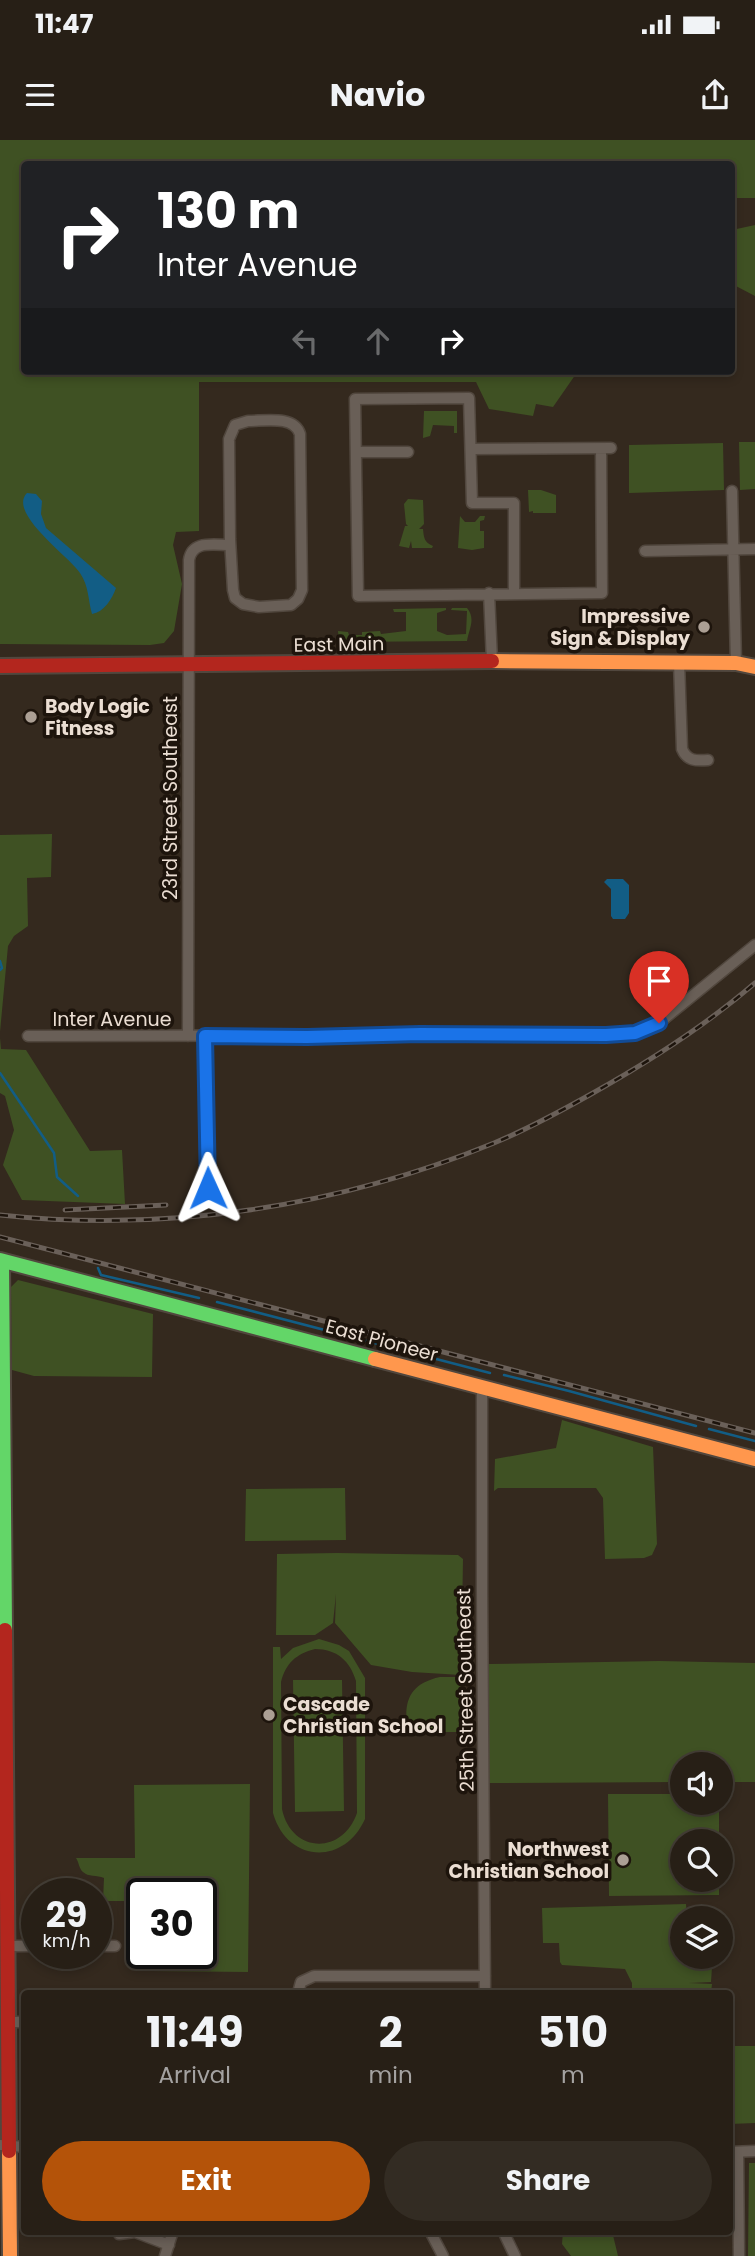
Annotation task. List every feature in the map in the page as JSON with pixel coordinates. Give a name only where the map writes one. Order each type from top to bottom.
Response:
[{"type":"street","points":[[471,449],[606,449],[602,593],[358,596],[355,399],[470,398],[472,503],[514,503],[514,593]]},
{"type":"street","points":[[248,421],[293,423],[299,429],[301,438],[303,590],[298,599],[287,607],[248,606],[239,602],[233,590],[230,545],[229,439],[234,425],[248,421]]},
{"type":"street","points":[[356,452],[408,452]]},
{"type":"street","points":[[732,491],[736,662]]},
{"type":"street","name":"23rd Street Southeast","points":[[188,1036],[189,560],[191,551],[197,546],[230,545]]},
{"type":"street","points":[[645,551],[755,549]]},
{"type":"street","points":[[489,593],[492,662]]},
{"type":"street","name":"East Main","points":[[0,666],[736,662],[755,657]]},
{"type":"street","points":[[679,662],[680,739],[685,755],[696,761],[708,760]]},
{"type":"street","name":"East Main","points":[[736,662],[755,667]]},
{"type":"street","name":"Inter Avenue","points":[[28,1036],[628,1035],[659,1023],[755,946]]},
{"type":"street","points":[[205,1036],[208,1188]]},
{"type":"street","points":[[1,1260],[4,1901],[8,1946],[9,2022],[5,2145],[10,2256]]},
{"type":"street","name":"East Pioneer","points":[[1,1260],[755,1458]]},
{"type":"street","name":"25th Street Southeast","points":[[482,1386],[485,1990]]},
{"type":"street","points":[[8,1946],[21,1946]]},
{"type":"street","points":[[298,1990],[304,1979],[310,1977],[485,1976]]},
{"type":"street","points":[[9,2022],[21,2022]]},
{"type":"street","points":[[738,2256],[734,2152],[755,2151]]},
{"type":"street","points":[[143,2235],[169,2245]]},
{"type":"street","points":[[164,2256],[172,2235]]},
{"type":"street","points":[[431,2235],[443,2256]]},
{"type":"street","points":[[505,2235],[515,2256]]},
{"type":"green space","points":[[0,140],[755,140],[755,198],[735,198],[735,161],[21,161],[21,375],[575,375],[553,407],[536,404],[533,416],[489,409],[476,382],[199,382],[199,531],[176,532],[173,545],[182,584],[174,631],[164,643],[150,645],[0,644]]},
{"type":"green space","points":[[755,225],[755,296],[735,286],[735,229]]},
{"type":"green space","points":[[424,411],[457,411],[457,433],[454,433],[454,426],[433,425],[430,436],[423,438]]},
{"type":"green space","points":[[739,442],[755,442],[755,489],[740,490]]},
{"type":"green space","points":[[723,443],[724,490],[629,493],[629,445]]},
{"type":"green space","points":[[528,490],[541,490],[556,495],[556,513],[529,512]]},
{"type":"green space","points":[[408,499],[423,500],[424,524],[419,529],[423,529],[425,539],[432,548],[412,548],[411,541],[409,548],[399,546],[405,526],[408,526],[404,504]]},
{"type":"green space","points":[[460,516],[465,522],[475,522],[480,516],[485,516],[484,520],[480,521],[480,531],[484,531],[484,548],[458,548]]},
{"type":"green space","points":[[446,608],[437,613],[437,631],[447,635],[466,634],[467,611],[451,610],[467,608],[471,620],[467,641],[339,642],[338,631],[348,632],[349,635],[362,635],[362,632],[380,631],[381,634],[406,631],[406,612],[394,612],[393,609]]},
{"type":"green space","points":[[52,834],[51,877],[27,878],[28,926],[14,936],[8,946],[0,1032],[0,835]]},
{"type":"green space","points":[[0,1038],[1,1049],[26,1050],[90,1151],[122,1150],[125,1204],[22,1200],[3,1165],[14,1130],[5,1096],[0,1093]]},
{"type":"green space","points":[[18,1280],[153,1314],[152,1377],[34,1376],[12,1370],[11,1287]]},
{"type":"green space","points":[[562,1420],[653,1447],[657,1544],[652,1555],[644,1558],[605,1559],[603,1498],[596,1488],[498,1488],[494,1491],[495,1459],[556,1448]]},
{"type":"green space","points":[[345,1488],[346,1540],[245,1541],[246,1489]]},
{"type":"green space","points":[[277,1554],[458,1555],[463,1559],[461,1675],[412,1672],[371,1665],[335,1623],[336,1594],[333,1623],[315,1635],[276,1635]]},
{"type":"green space","points":[[319,1639],[339,1645],[349,1651],[365,1678],[365,1819],[356,1834],[344,1845],[330,1851],[316,1852],[290,1842],[280,1830],[273,1813],[273,1647],[280,1647],[281,1659],[293,1648]],"holes":[[[315,1649],[342,1658],[356,1681],[357,1813],[350,1827],[340,1837],[317,1844],[295,1834],[287,1824],[282,1809],[281,1682],[289,1665],[297,1657]]]},
{"type":"green space","points":[[659,1661],[755,1663],[755,1782],[733,1782],[733,1752],[670,1752],[670,1782],[487,1783],[489,1664]]},
{"type":"green space","points":[[440,1677],[460,1677],[464,1726],[459,1732],[408,1732],[406,1712],[410,1696],[421,1684]]},
{"type":"green space","points":[[293,1680],[342,1680],[344,1811],[295,1812]]},
{"type":"green space","points":[[250,1784],[248,1972],[149,1971],[217,1969],[217,1878],[126,1878],[126,1901],[112,1901],[112,1878],[85,1874],[81,1869],[76,1858],[135,1858],[134,1785]]},
{"type":"green space","points":[[608,1794],[670,1794],[670,1815],[719,1815],[719,1829],[670,1829],[670,1892],[719,1892],[719,1895],[609,1896]]},
{"type":"green space","points":[[686,1904],[670,1906],[670,1969],[712,1969],[711,1982],[689,1983],[712,1984],[711,1990],[632,1990],[632,1983],[625,1969],[562,1965],[559,1943],[543,1943],[542,1908]]},
{"type":"green space","points":[[733,2046],[755,2046],[755,2123],[733,2124]]},
{"type":"green space","points":[[749,2163],[755,2163],[755,2256],[748,2256]]},
{"type":"green space","points":[[563,2235],[613,2235],[618,2256],[571,2256],[562,2244]]},
{"type":"water","points":[[27,493],[36,494],[42,501],[41,514],[46,528],[116,588],[110,601],[100,611],[92,614],[87,588],[80,573],[32,523],[25,512],[23,502]]},
{"type":"water","points":[[607,879],[623,879],[629,885],[629,913],[625,919],[613,919],[611,916],[611,889],[604,882]]},
{"type":"waterway","points":[[0,961],[0,970]]},
{"type":"waterway","points":[[0,1073],[54,1153],[57,1177],[78,1196]]},
{"type":"waterway","points":[[98,1268],[101,1275],[199,1298]]},
{"type":"waterway","points":[[217,1302],[490,1373]]},
{"type":"waterway","points":[[504,1375],[696,1426]]},
{"type":"waterway","points":[[709,1429],[755,1441]]},
{"type":"railway","points":[[0,1215],[63,1220],[189,1217],[313,1199],[374,1184],[494,1143],[557,1113],[677,1042],[755,983]]},
{"type":"railway","points":[[65,1210],[166,1205]]},
{"type":"railway","points":[[0,1237],[755,1433]]},
{"type":"traffic: fast","points":[[0,1260],[375,1359]]},
{"type":"traffic: fast","points":[[2,1261],[5,1630]]},
{"type":"traffic: slow","points":[[492,661],[736,663],[755,667]]},
{"type":"traffic: slow","points":[[375,1359],[755,1459]]},
{"type":"traffic: slow","points":[[9,2151],[10,2256]]},
{"type":"traffic: jam","points":[[0,666],[492,661]]},
{"type":"traffic: jam","points":[[5,1630],[9,2151]]},
{"type":"place","name":"Impressive Sign & Display","points":[[704,627]]},
{"type":"place","name":"Body Logic Fitness","points":[[31,717]]},
{"type":"place","name":"Cascade Christian School","points":[[269,1715]]},
{"type":"place","name":"Northwest Christian School","points":[[623,1860]]},
{"type":"route","points":[[208,1188],[205,1036],[628,1035],[659,1023]]}]
